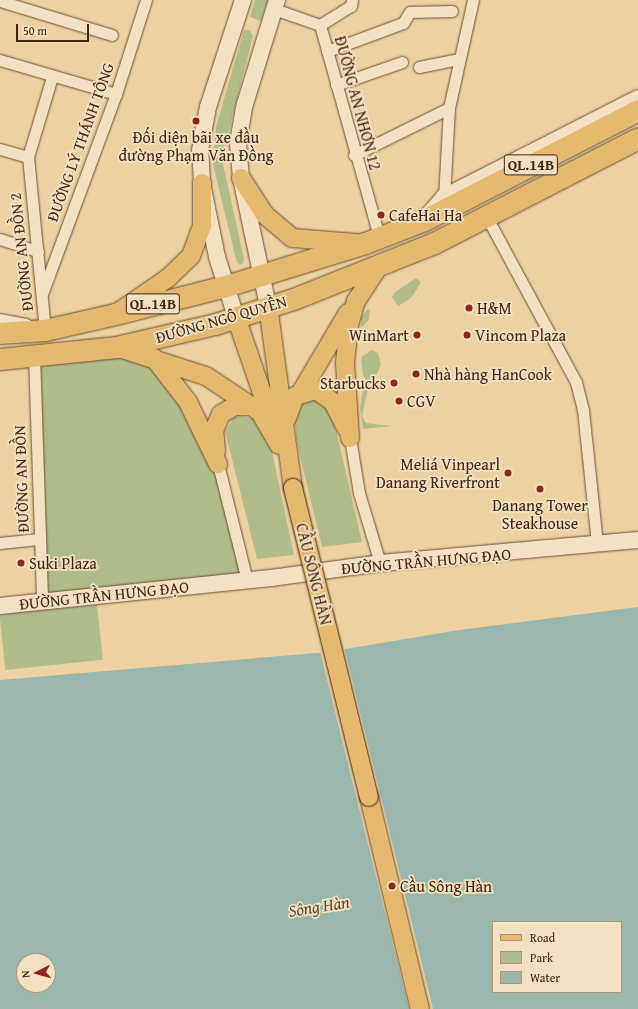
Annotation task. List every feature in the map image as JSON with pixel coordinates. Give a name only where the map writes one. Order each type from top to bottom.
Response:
[{"type":"highway","name":"ĐƯỜNG NGÔ QUYỀN","points":[[45,330],[226,286],[259,274],[372,240],[424,220],[638,110]]},
{"type":"highway","name":"ĐƯỜNG NGÔ QUYỀN","points":[[34,355],[116,347],[236,317],[380,266],[434,242],[638,138]]},
{"type":"highway","name":"QL.14B","points":[[0,333],[45,330]]},
{"type":"highway","name":"QL.14B","points":[[0,359],[34,355]]},
{"type":"main road","points":[[115,314],[168,278],[191,256],[202,225],[203,130],[243,0]]},
{"type":"main road","points":[[268,306],[259,274],[241,178],[238,142],[245,104],[276,4]]},
{"type":"main road","name":"ĐƯỜNG NGÔ QUYỀN","points":[[424,220],[444,197],[638,98]]},
{"type":"main road","points":[[434,242],[452,245],[638,149]]},
{"type":"main road","points":[[241,178],[265,215],[292,238],[372,240]]},
{"type":"main road","points":[[202,183],[226,286],[236,317]]},
{"type":"main road","points":[[282,439],[287,409],[301,392],[356,301],[380,266]]},
{"type":"main road","points":[[350,438],[345,363],[349,325],[356,301]]},
{"type":"main road","name":"CẦU SÔNG HÀN","points":[[268,306],[282,439],[420,1009]]},
{"type":"main road","name":"CẦU SÔNG HÀN","points":[[236,317],[282,439]]},
{"type":"main road","name":"ĐƯỜNG NGÔ QUYỀN","points":[[0,322],[45,330]]},
{"type":"main road","points":[[116,347],[206,376],[252,406],[282,439]]},
{"type":"main road","name":"ĐƯỜNG NGÔ QUYỀN","points":[[0,365],[34,355]]},
{"type":"main road","points":[[154,358],[188,402],[218,464]]},
{"type":"main road","points":[[301,392],[316,390],[329,396],[350,438]]},
{"type":"main road","points":[[218,464],[216,422],[227,409],[252,406]]},
{"type":"main road","name":"ĐƯỜNG TRẦN HƯNG ĐẠO","points":[[0,606],[247,580],[380,563],[638,540]]},
{"type":"street","name":"ĐƯỜNG LÝ THÁNH TÔNG","points":[[42,294],[116,94],[146,0]]},
{"type":"street","points":[[320,25],[351,6],[352,0]]},
{"type":"street","points":[[444,197],[449,108],[473,0]]},
{"type":"street","points":[[0,1],[112,35]]},
{"type":"street","name":"ĐƯỜNG AN NHƠN 12","points":[[276,4],[320,25],[354,156],[372,240]]},
{"type":"street","points":[[327,51],[403,23],[410,12],[452,11]]},
{"type":"street","points":[[419,67],[459,59]]},
{"type":"street","points":[[0,60],[52,77],[116,94]]},
{"type":"street","points":[[336,85],[402,62]]},
{"type":"street","name":"ĐƯỜNG AN ĐỒN 2","points":[[45,330],[28,157],[52,77]]},
{"type":"street","points":[[354,156],[449,108]]},
{"type":"street","points":[[0,149],[28,157]]},
{"type":"street","points":[[491,225],[576,382],[583,410],[597,544]]},
{"type":"street","points":[[0,239],[38,251]]},
{"type":"street","name":"ĐƯỜNG AN ĐỒN","points":[[34,355],[38,539],[42,602]]},
{"type":"street","points":[[350,438],[359,493],[380,563]]},
{"type":"street","points":[[218,464],[247,580]]},
{"type":"street","points":[[0,543],[38,539]]},
{"type":"green space","points":[[255,0],[268,0],[261,21],[250,17]]},
{"type":"green space","points":[[244,30],[249,30],[253,36],[222,159],[244,259],[242,265],[237,263],[212,161],[216,127]]},
{"type":"green space","points":[[416,278],[421,282],[419,286],[411,298],[398,306],[392,297],[395,292]]},
{"type":"green space","points":[[367,310],[370,310],[369,320],[361,328],[361,317]]},
{"type":"green space","points":[[372,350],[378,353],[381,364],[377,374],[368,382],[363,376],[361,357]]},
{"type":"green space","points":[[34,355],[154,358],[218,464],[247,580],[42,602]]},
{"type":"green space","points":[[363,388],[368,389],[362,416],[366,423],[392,426],[363,429],[360,408]]},
{"type":"green space","points":[[315,396],[332,413],[362,542],[322,547],[297,444],[294,414],[301,401]]},
{"type":"green space","points":[[242,416],[252,418],[260,427],[271,447],[294,555],[257,559],[225,431],[234,417]]},
{"type":"green space","points":[[97,604],[103,660],[5,670],[0,614]]},
{"type":"water","name":"Sông Hàn","points":[[638,607],[638,1009],[0,1009],[0,680],[328,652],[459,630]]},
{"type":"pier","name":"Cầu Sông Hàn","points":[[344,647],[433,1009],[409,1009],[320,651]]},
{"type":"place","name":"Đối diện bãi xe đầu đường Phạm Văn Đồng","points":[[196,121]]},
{"type":"place","name":"CafeHai Ha","points":[[381,215]]},
{"type":"place","name":"H&M","points":[[469,308]]},
{"type":"place","name":"WinMart","points":[[417,335]]},
{"type":"place","name":"Vincom Plaza","points":[[467,335]]},
{"type":"place","name":"Nhà hàng HanCook","points":[[416,374]]},
{"type":"place","name":"Starbucks","points":[[394,383]]},
{"type":"place","name":"CGV","points":[[399,401]]},
{"type":"place","name":"Meliá Vinpearl Danang Riverfront","points":[[508,473]]},
{"type":"place","name":"Danang Tower Steakhouse","points":[[540,489]]},
{"type":"place","name":"Suki Plaza","points":[[21,563]]},
{"type":"place","name":"Cầu Sông Hàn","points":[[392,886]]}]
